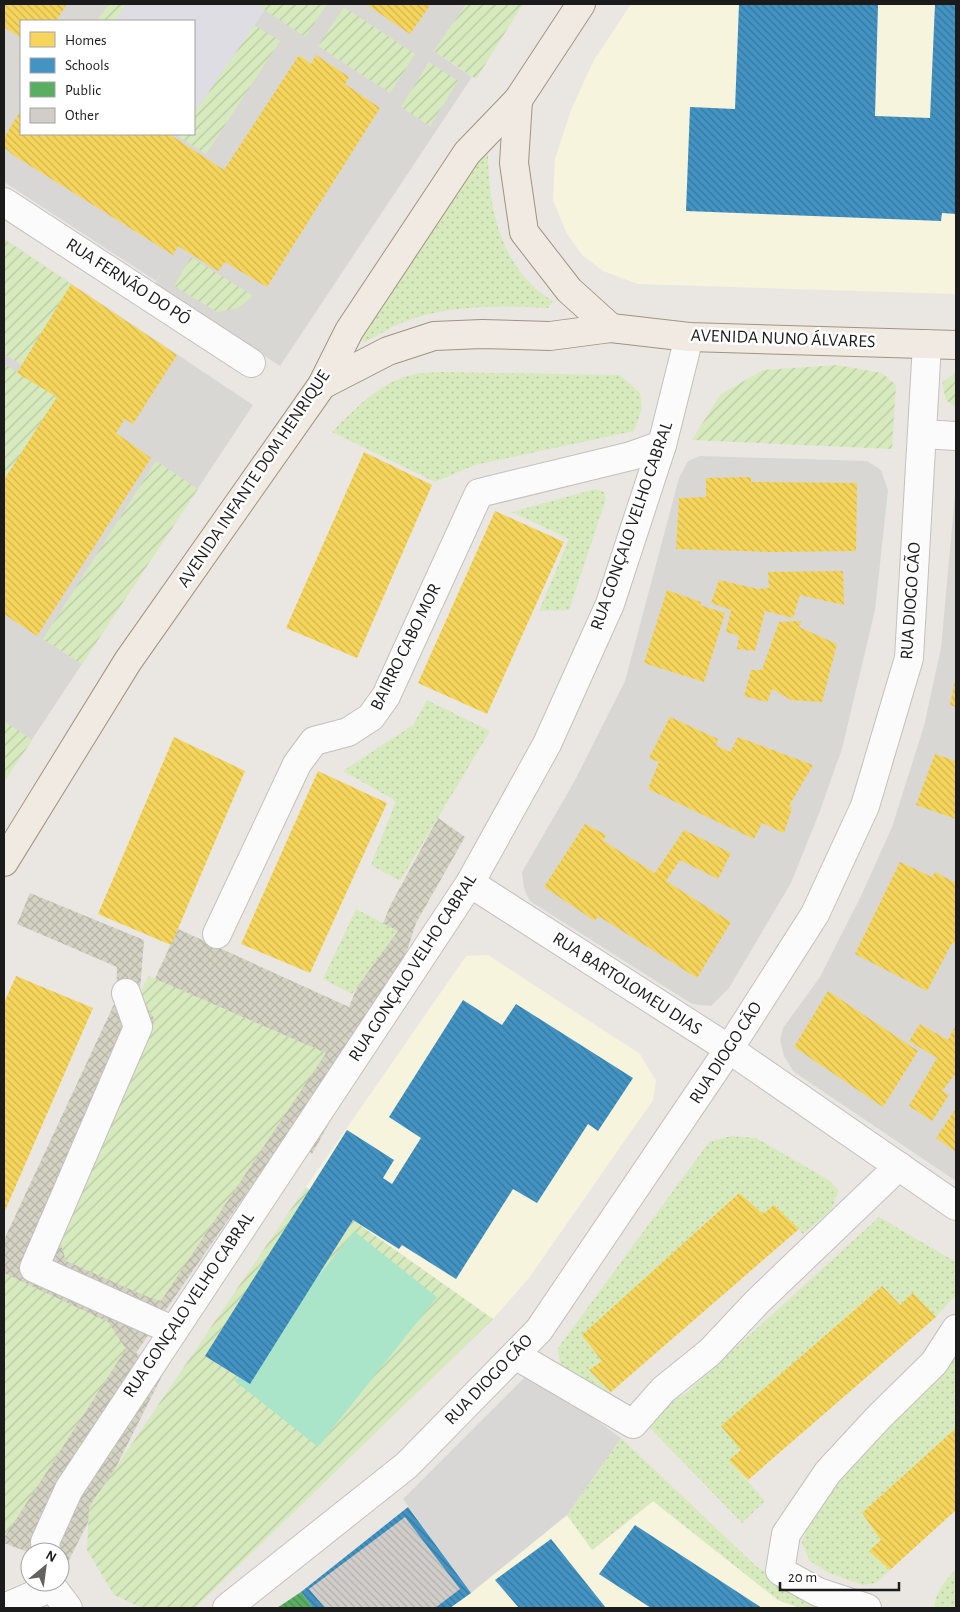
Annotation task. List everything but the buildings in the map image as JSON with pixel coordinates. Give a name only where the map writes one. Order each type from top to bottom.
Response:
[{"type":"main road","name":"AVENIDA INFANTE DOM HENRIQUE","points":[[4,862],[128,661],[322,385],[349,331],[467,153],[518,100],[581,4]]},
{"type":"main road","points":[[518,100],[514,163],[524,232],[569,290],[611,328]]},
{"type":"main road","name":"AVENIDA NUNO ÁLVARES","points":[[322,385],[388,351],[434,336],[482,334],[550,336],[611,328],[689,337],[956,345]]},
{"type":"street","name":"RUA FERNÃO DO PÓ","points":[[4,202],[251,363]]},
{"type":"street","name":"RUA GONÇALO VELHO CABRAL","points":[[45,1542],[68,1489],[470,883],[547,744],[610,604],[662,445],[689,337]]},
{"type":"street","name":"RUA DIOGO CÃO","points":[[227,1608],[407,1465],[539,1330],[729,1049],[815,914],[865,806],[909,658],[927,344]]},
{"type":"street","points":[[922,434],[956,436]]},
{"type":"street","name":"BAIRRO CABO MOR","points":[[217,934],[296,764],[314,741],[348,732],[372,717],[386,696],[479,493],[631,456],[662,445]]},
{"type":"street","name":"RUA BARTOLOMEU DIAS","points":[[470,883],[729,1049],[956,1206]]},
{"type":"street","points":[[126,994],[138,1027],[34,1268],[172,1330]]},
{"type":"street","points":[[515,1355],[633,1424],[663,1390],[710,1352],[756,1302],[899,1166]]},
{"type":"street","points":[[867,1608],[818,1592],[780,1571],[786,1534],[828,1472],[879,1417],[934,1363],[956,1329]]},
{"type":"street","points":[[4,1608],[37,1592]]},
{"type":"street","points":[[56,1592],[68,1608]]},
{"type":"shaded area","points":[[4,4],[466,4],[434,51],[472,77],[280,366],[155,284],[172,254],[13,155],[4,170]]},
{"type":"shaded area","points":[[127,4],[256,4],[265,10],[197,109],[195,107],[195,20],[116,20]]},
{"type":"shaded area","points":[[631,4],[956,4],[956,294],[638,284],[603,271],[582,255],[566,232],[553,200],[555,159],[571,110],[594,60]]},
{"type":"shaded area","points":[[13,155],[173,255],[156,281],[4,182],[4,170]]},
{"type":"shaded area","points":[[4,239],[253,405],[4,782]]},
{"type":"shaded area","points":[[700,456],[867,461],[881,470],[888,490],[875,610],[842,749],[791,883],[729,988],[711,1006],[692,1004],[530,901],[524,889],[522,872],[574,782],[625,681],[679,478],[688,461]]},
{"type":"shaded area","points":[[956,483],[956,1181],[794,1072],[784,1056],[780,1040],[783,1028],[820,977],[861,896],[892,827],[924,726],[941,648]]},
{"type":"shaded area","points":[[438,818],[465,837],[416,923],[382,1028],[312,1154],[284,1139],[136,1353],[165,1370],[70,1558],[70,1542],[20,1542],[20,1549],[4,1543],[4,1240],[116,1000],[117,967],[17,924],[30,893],[144,940],[138,1015],[178,929],[349,1007],[390,906]]},
{"type":"shaded area","points":[[488,955],[640,1054],[656,1081],[653,1100],[529,1278],[493,1319],[306,1187],[466,956]]},
{"type":"shaded area","points":[[530,1372],[621,1438],[567,1515],[471,1593],[403,1499]]},
{"type":"shaded area","points":[[653,1501],[778,1600],[800,1608],[450,1608],[567,1515],[593,1550]]},
{"type":"green space","points":[[109,4],[127,4],[116,20],[98,20]]},
{"type":"green space","points":[[256,4],[327,4],[305,37]]},
{"type":"green space","points":[[466,4],[523,4],[476,79],[434,51]]},
{"type":"green space","points":[[344,7],[415,54],[390,93],[318,46]]},
{"type":"green space","points":[[252,24],[280,41],[206,154],[177,135],[195,135],[195,107],[197,109]]},
{"type":"green space","points":[[429,62],[458,81],[430,126],[401,107]]},
{"type":"green space","points":[[485,152],[488,155],[491,198],[502,238],[510,256],[521,273],[553,301],[548,308],[476,307],[440,312],[401,323],[365,342],[359,340]]},
{"type":"green space","points":[[4,239],[71,284],[22,365],[4,354]]},
{"type":"green space","points":[[191,257],[253,296],[238,308],[217,312],[174,286]]},
{"type":"green space","points":[[4,364],[57,397],[4,480]]},
{"type":"green space","points":[[837,365],[882,373],[896,385],[892,449],[692,440],[720,395],[763,370]]},
{"type":"green space","points":[[442,372],[620,375],[640,393],[642,409],[634,431],[475,465],[435,482],[332,432],[368,398],[388,384],[415,374]]},
{"type":"green space","points":[[956,372],[956,408],[946,400],[942,383]]},
{"type":"green space","points":[[156,461],[198,489],[82,664],[43,639]]},
{"type":"green space","points":[[595,489],[604,492],[606,499],[569,610],[539,611],[569,539],[512,512]]},
{"type":"green space","points":[[427,700],[490,731],[400,881],[371,865],[396,801],[343,771],[413,725]]},
{"type":"green space","points":[[4,721],[32,740],[4,782]]},
{"type":"green space","points":[[356,909],[398,931],[352,994],[323,979]]},
{"type":"green space","points":[[149,976],[326,1053],[161,1301],[66,1261],[60,1241],[155,1020],[139,994]]},
{"type":"green space","points":[[731,1136],[756,1138],[829,1180],[839,1191],[831,1210],[803,1234],[774,1205],[763,1214],[738,1193],[583,1335],[602,1361],[589,1370],[611,1392],[609,1397],[581,1385],[567,1375],[559,1359],[558,1348],[709,1142]]},
{"type":"green space","points":[[306,1187],[493,1319],[195,1608],[142,1608],[114,1595],[87,1550],[89,1507]]},
{"type":"green space","points":[[879,1217],[956,1262],[956,1295],[936,1317],[914,1294],[900,1305],[881,1286],[722,1426],[741,1450],[729,1460],[765,1501],[742,1523],[649,1427],[658,1410],[686,1393]]},
{"type":"green space","points":[[354,1231],[437,1297],[318,1447],[235,1381]]},
{"type":"green space","points":[[4,1273],[108,1322],[126,1349],[4,1538]]},
{"type":"green space","points":[[956,1356],[956,1428],[862,1513],[881,1540],[870,1552],[890,1570],[876,1583],[862,1585],[829,1573],[810,1561],[802,1543],[811,1516],[831,1487]]},
{"type":"green space","points":[[621,1438],[757,1567],[835,1608],[800,1608],[778,1600],[653,1501],[592,1550],[567,1515]]},
{"type":"green space","points":[[956,1570],[956,1608],[934,1608],[936,1597],[941,1587]]}]
